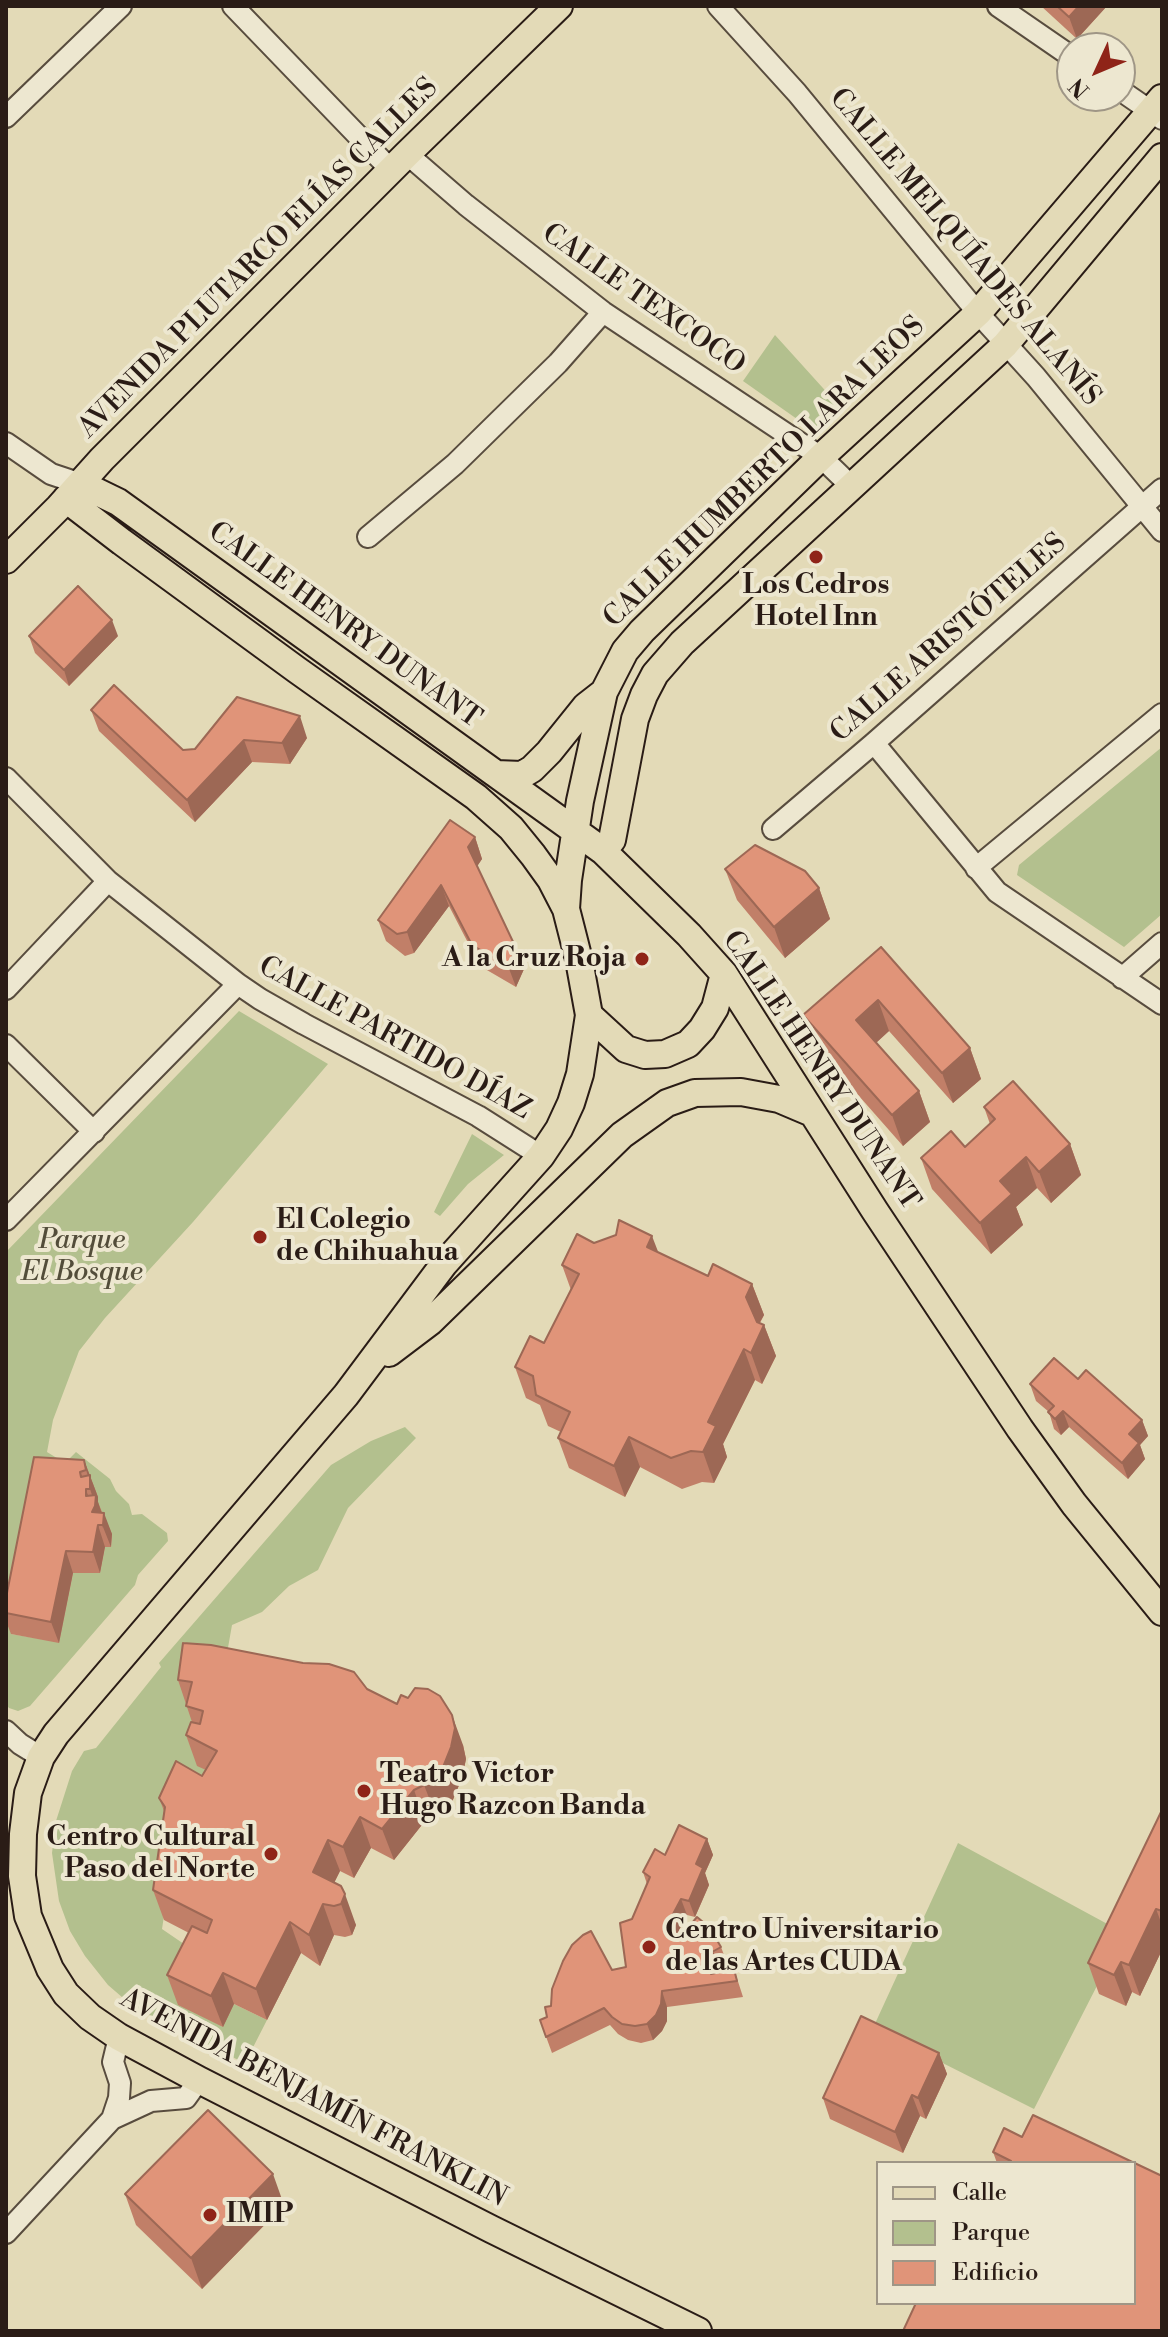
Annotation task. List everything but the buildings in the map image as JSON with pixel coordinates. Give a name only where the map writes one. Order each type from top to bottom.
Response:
[{"type":"main road","name":"AVENIDA PLUTARCO ELÍAS CALLES","points":[[6,560],[102,459],[559,6]]},
{"type":"main road","name":"CALLE HUMBERTO LARA LEOS","points":[[367,1370],[444,1264],[541,1156],[571,1103],[580,1074],[589,1015],[566,909],[568,880],[604,692],[625,651],[821,457],[978,313],[1158,110]]},
{"type":"main road","points":[[603,851],[612,840],[635,719],[655,674],[682,643],[1005,345],[1162,157]]},
{"type":"main road","name":"CALLE HENRY DUNANT","points":[[73,492],[118,502],[603,851],[689,935],[724,974],[1020,1429],[1074,1504],[1162,1612]]},
{"type":"main road","name":"CALLE HENRY DUNANT","points":[[73,492],[122,542],[476,797],[511,828],[533,855],[566,909]]},
{"type":"main road","points":[[496,774],[522,775],[532,769],[586,706],[604,692]]},
{"type":"main road","points":[[589,1015],[626,1049],[645,1055],[665,1054],[688,1044],[702,1029],[715,1008],[724,974]]},
{"type":"main road","points":[[367,1370],[430,1322],[622,1135],[667,1103],[695,1093],[741,1092],[779,1099],[812,1113]]},
{"type":"main road","name":"AVENIDA BENJAMÍN FRANKLIN","points":[[367,1370],[56,1734],[41,1757],[28,1793],[23,1834],[22,1876],[28,1916],[50,1969],[66,1994],[90,2017],[119,2037],[491,2229],[698,2331]]},
{"type":"street","points":[[6,117],[121,6]]},
{"type":"street","name":"CALLE TEXCOCO","points":[[233,6],[399,162],[466,205],[603,312],[821,457],[851,486]]},
{"type":"street","name":"CALLE MELQUÍADES ALANÍS","points":[[718,6],[797,93],[1162,531]]},
{"type":"street","points":[[998,6],[1056,46]]},
{"type":"street","points":[[1136,98],[1158,110]]},
{"type":"street","points":[[368,537],[475,445],[558,363],[603,312]]},
{"type":"street","name":"CALLE HENRY DUNANT","points":[[6,443],[73,492]]},
{"type":"street","name":"CALLE ARISTÓTELES","points":[[773,829],[1162,489]]},
{"type":"street","points":[[976,868],[1162,714]]},
{"type":"street","points":[[874,743],[997,892],[1162,1004]]},
{"type":"street","name":"CALLE PARTIDO DÍAZ","points":[[6,778],[108,881],[238,984],[315,1030],[478,1116],[541,1156]]},
{"type":"street","points":[[6,989],[108,881]]},
{"type":"street","points":[[1122,978],[1162,943]]},
{"type":"street","points":[[6,1220],[238,984]]},
{"type":"street","points":[[6,1045],[94,1132]]},
{"type":"street","points":[[6,1731],[41,1757]]},
{"type":"street","points":[[112,2119],[119,2098],[120,2083],[113,2062],[119,2037]]},
{"type":"street","points":[[6,2233],[112,2119],[151,2101],[186,2098],[199,2080]]},
{"type":"street","points":[[120,2083],[142,2090],[151,2101]]},
{"type":"green space","points":[[775,335],[841,408],[814,431],[743,381]]},
{"type":"green space","points":[[1162,747],[1162,914],[1124,947],[1017,875],[1019,865]]},
{"type":"green space","name":"Parque El Bosque","points":[[239,1011],[328,1064],[79,1351],[53,1420],[47,1452],[65,1463],[76,1452],[110,1479],[116,1491],[129,1504],[132,1515],[142,1514],[167,1533],[168,1541],[138,1575],[135,1585],[30,1706],[18,1711],[6,1704],[6,1252]],"holes":[[[112,1534],[111,1547],[105,1547],[100,1573],[73,1573],[59,1642],[11,1634]]]},
{"type":"green space","points":[[472,1134],[504,1155],[468,1184],[440,1216],[434,1212]]},
{"type":"green space","points":[[405,1427],[416,1438],[348,1508],[318,1570],[289,1586],[262,1612],[232,1625],[223,1676],[228,1781],[176,1837],[162,1929],[203,1957],[222,2027],[234,2004],[267,2020],[245,2063],[187,2036],[130,2004],[108,1985],[85,1956],[70,1931],[59,1901],[52,1853],[56,1821],[72,1771],[84,1751],[96,1748],[161,1667],[159,1663],[331,1465],[371,1441]]},
{"type":"green space","points":[[958,1843],[1124,1933],[1034,2109],[873,2028]]},
{"type":"place","name":"Los Cedros Hotel Inn","points":[[816,557]]},
{"type":"place","name":"A la Cruz Roja","points":[[642,959]]},
{"type":"place","name":"El Colegio de Chihuahua","points":[[260,1237]]},
{"type":"place","name":"Teatro Victor Hugo Razcon Banda","points":[[364,1791]]},
{"type":"place","name":"Centro Cultural Paso del Norte","points":[[271,1854]]},
{"type":"place","name":"Centro Universitario de las Artes CUDA","points":[[649,1947]]},
{"type":"place","name":"IMIP","points":[[210,2215]]}]
